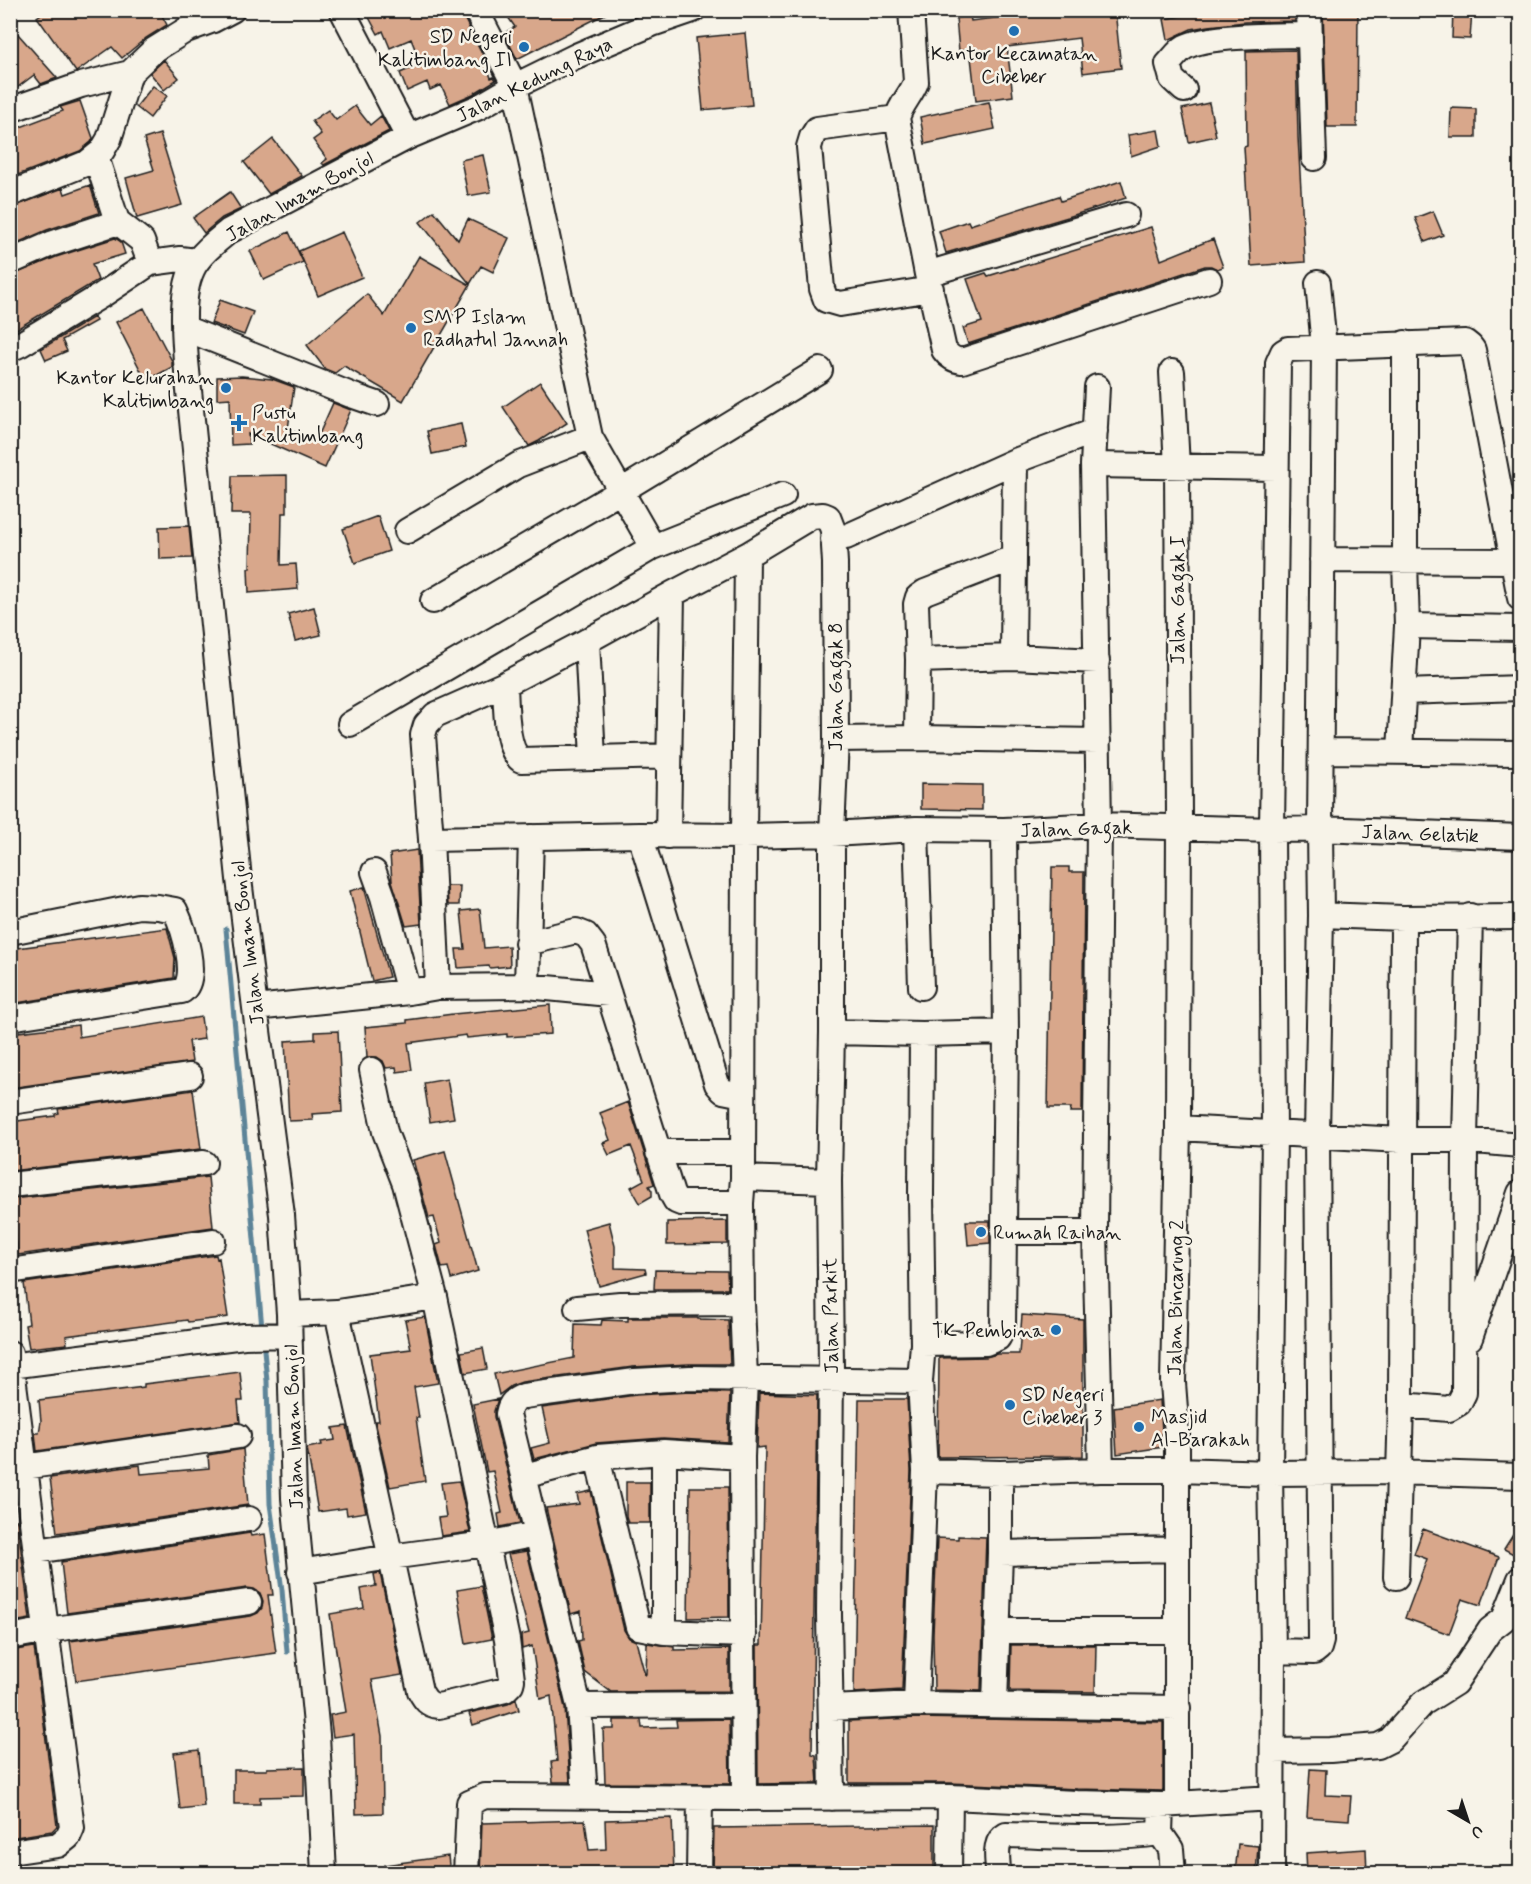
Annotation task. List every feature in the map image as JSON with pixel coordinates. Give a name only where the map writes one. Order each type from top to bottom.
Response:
[{"type":"street","points":[[10,194],[87,164],[96,157],[109,139],[130,73],[154,50],[186,30],[213,20],[231,10]]},
{"type":"street","points":[[342,10],[408,136]]},
{"type":"street","points":[[476,10],[515,86],[590,437],[653,546]]},
{"type":"street","name":"Jalan Kedung Raya","points":[[408,136],[479,107],[649,17],[693,10]]},
{"type":"street","points":[[911,10],[916,82],[913,92],[899,110],[897,118],[929,282],[945,350],[954,360],[962,361],[1209,280]]},
{"type":"street","points":[[1309,10],[1314,158]]},
{"type":"street","points":[[1184,90],[1172,79],[1168,64],[1182,48],[1217,39],[1309,35]]},
{"type":"street","points":[[12,108],[81,85],[130,73]]},
{"type":"street","points":[[897,118],[817,129],[812,137],[809,147],[822,289],[826,300],[840,304],[929,282],[1126,215]]},
{"type":"street","name":"Jalan Imam Bonjol","points":[[324,1874],[317,1735],[300,1572],[283,1328],[282,1215],[239,879],[184,328],[184,301],[188,284],[188,260],[229,231],[408,136]]},
{"type":"street","points":[[96,157],[118,222],[142,241],[152,263]]},
{"type":"street","points":[[10,262],[51,244],[118,222]]},
{"type":"street","points":[[10,349],[92,302],[152,263],[188,260]]},
{"type":"street","points":[[1273,1651],[1314,1652],[1319,1648],[1321,1641],[1317,1135],[1321,915],[1324,347],[1318,283]]},
{"type":"street","points":[[184,328],[377,404]]},
{"type":"street","points":[[1272,1874],[1273,1651],[1270,1473],[1274,1133],[1272,830],[1279,357],[1288,349],[1465,342],[1470,346],[1473,350],[1521,598]]},
{"type":"street","points":[[1400,751],[1407,626],[1405,343]]},
{"type":"street","points":[[433,601],[621,491],[820,370]]},
{"type":"street","name":"Jalan Gagak I","points":[[1172,372],[1177,467],[1179,827]]},
{"type":"street","points":[[1097,387],[1093,465],[1099,825],[1095,1232],[1101,1470]]},
{"type":"street","points":[[438,987],[431,839],[423,735],[426,725],[435,715],[505,684],[747,555],[817,515],[828,518],[833,530],[833,540],[846,537],[1015,461],[1095,431]]},
{"type":"street","points":[[407,531],[518,465],[590,437]]},
{"type":"street","points":[[1013,657],[1015,461]]},
{"type":"street","points":[[1093,465],[1276,468]]},
{"type":"street","points":[[350,724],[653,546],[783,495]]},
{"type":"street","name":"Jalan Gagak 8","points":[[832,834],[836,739],[836,563],[833,540]]},
{"type":"street","points":[[744,1798],[742,1457],[745,1378],[741,1203],[747,555]]},
{"type":"street","points":[[917,738],[916,604],[918,597],[925,592],[1013,558]]},
{"type":"street","points":[[1322,560],[1514,561]]},
{"type":"street","points":[[668,836],[672,594]]},
{"type":"street","points":[[1407,626],[1521,628]]},
{"type":"street","points":[[587,641],[593,758]]},
{"type":"street","points":[[918,660],[1013,657],[1097,661]]},
{"type":"street","points":[[505,684],[510,745],[516,757],[521,760],[669,756]]},
{"type":"street","points":[[1404,692],[1521,688]]},
{"type":"street","points":[[836,739],[1098,741]]},
{"type":"street","points":[[1321,751],[1521,753]]},
{"type":"street","name":"Jalan Gagak","points":[[431,839],[640,835],[744,836],[916,829],[1004,830],[1099,825],[1272,830],[1320,829]]},
{"type":"street","name":"Jalan Bincarung 2","points":[[1160,1833],[1169,1804],[1178,1708],[1177,1435],[1173,1383],[1178,1128],[1179,827]]},
{"type":"street","points":[[916,829],[921,987]]},
{"type":"street","name":"Jalan Gelatik","points":[[1320,829],[1521,837]]},
{"type":"street","points":[[923,1344],[993,1341],[1004,1328],[1006,1032],[1004,830]]},
{"type":"street","name":"Jalan Parkit","points":[[832,834],[829,1181],[832,1798]]},
{"type":"street","points":[[640,835],[717,1084],[723,1091],[743,1095]]},
{"type":"street","points":[[526,986],[531,837]]},
{"type":"street","points":[[374,872],[409,992]]},
{"type":"street","points":[[10,932],[139,906],[176,910],[181,922],[190,965],[190,979],[188,987],[182,991],[10,1018]]},
{"type":"street","points":[[1321,915],[1402,918],[1521,917]]},
{"type":"street","points":[[1401,1405],[1449,1409],[1459,1403],[1464,1393],[1465,1140],[1470,916]]},
{"type":"street","points":[[1396,1576],[1401,1405],[1402,918]]},
{"type":"street","points":[[527,943],[576,931],[586,935],[593,944],[658,1152],[676,1201],[681,1203],[741,1203]]},
{"type":"street","points":[[255,1008],[438,987],[526,986],[609,994]]},
{"type":"street","points":[[832,1032],[922,1034],[1006,1032]]},
{"type":"street","points":[[916,1704],[925,1471],[920,1381],[923,1344],[922,1034]]},
{"type":"street","points":[[337,1312],[420,1691],[430,1705],[439,1706],[505,1690],[511,1684],[507,1640],[435,1297],[405,1184],[385,1132],[372,1070]]},
{"type":"street","points":[[10,1102],[190,1076]]},
{"type":"street","points":[[1178,1128],[1401,1140],[1465,1140],[1521,1145]]},
{"type":"street","points":[[658,1152],[743,1152]]},
{"type":"street","points":[[10,1185],[204,1163]]},
{"type":"street","points":[[743,1178],[829,1181]]},
{"type":"street","points":[[1463,1359],[1521,1193]]},
{"type":"street","points":[[1003,1232],[1095,1232]]},
{"type":"street","points":[[10,1271],[213,1240]]},
{"type":"street","points":[[10,1852],[58,1845],[69,1837],[72,1828],[36,1551],[18,1468],[11,1361],[244,1336],[283,1328],[337,1312],[435,1297]]},
{"type":"street","points":[[576,1308],[620,1304],[742,1303]]},
{"type":"street","points":[[585,1796],[579,1706],[508,1414],[511,1403],[516,1399],[635,1381],[690,1378],[920,1381]]},
{"type":"street","points":[[18,1468],[238,1436]]},
{"type":"street","points":[[524,1476],[597,1457],[663,1452],[742,1457]]},
{"type":"street","points":[[663,1452],[664,1632]]},
{"type":"street","points":[[597,1457],[637,1626],[664,1632],[744,1635]]},
{"type":"street","points":[[925,1471],[1000,1473],[1177,1470],[1270,1473],[1398,1472],[1521,1476]]},
{"type":"street","points":[[995,1704],[1000,1473]]},
{"type":"street","points":[[36,1551],[249,1519]]},
{"type":"street","points":[[300,1572],[537,1534]]},
{"type":"street","points":[[1000,1553],[1177,1549]]},
{"type":"street","points":[[1273,1750],[1330,1750],[1378,1746],[1390,1740],[1423,1703],[1455,1683],[1490,1630],[1504,1618],[1521,1579]]},
{"type":"street","points":[[10,1637],[249,1602]]},
{"type":"street","points":[[997,1631],[1176,1631]]},
{"type":"street","points":[[831,1708],[916,1704],[1178,1708]]},
{"type":"street","points":[[579,1706],[743,1705]]},
{"type":"street","points":[[466,1874],[469,1803],[485,1796],[950,1797],[1076,1803],[1169,1804],[1272,1798]]},
{"type":"street","points":[[949,1874],[950,1797]]},
{"type":"street","points":[[699,1874],[700,1798]]},
{"type":"street","points":[[1075,1836],[1076,1803]]},
{"type":"street","points":[[998,1872],[998,1843],[1000,1838],[1006,1835],[1132,1836],[1160,1833],[1171,1849],[1173,1874]]},
{"type":"building","points":[[47,10],[159,10],[167,25],[146,38],[122,58],[112,47],[76,72],[37,17]]},
{"type":"building","points":[[365,10],[462,10],[491,78],[494,77],[496,80],[450,104],[441,85],[430,90],[427,82],[407,91],[400,73],[421,64],[411,39],[390,48],[383,31],[378,34]]},
{"type":"building","name":"SD Negeri Kalitimbang II","points":[[503,10],[613,10],[517,59],[504,33],[515,27]]},
{"type":"building","points":[[1019,10],[1052,10],[1053,16],[1115,10],[1121,68],[1083,73],[1079,38],[1007,47],[1013,96],[976,101],[970,49],[959,51],[956,18],[970,16],[971,21],[1019,15]]},
{"type":"building","points":[[1216,10],[1295,10],[1295,21],[1245,22],[1209,26],[1191,29],[1168,40],[1164,19]]},
{"type":"building","points":[[1323,10],[1358,10],[1357,127],[1327,127]]},
{"type":"building","points":[[1453,10],[1472,10],[1470,39],[1452,38]]},
{"type":"building","points":[[10,25],[57,78],[41,84],[34,75],[10,93]]},
{"type":"building","points":[[745,33],[752,105],[703,110],[696,38]]},
{"type":"building","points":[[1296,50],[1305,262],[1251,266],[1244,147],[1247,146],[1246,51]]},
{"type":"building","points":[[164,60],[179,78],[164,90],[150,73]]},
{"type":"building","points":[[153,86],[167,96],[150,118],[136,107]]},
{"type":"building","points":[[80,101],[93,138],[91,142],[80,151],[10,178],[10,131],[63,111],[60,107]]},
{"type":"building","points":[[989,102],[995,129],[925,144],[920,117]]},
{"type":"building","points":[[1209,103],[1216,136],[1189,142],[1182,109]]},
{"type":"building","points":[[355,106],[370,125],[381,116],[389,131],[324,165],[322,163],[327,159],[313,140],[321,134],[312,121],[328,110],[336,120]]},
{"type":"building","points":[[1451,108],[1476,109],[1476,137],[1450,137]]},
{"type":"building","points":[[1158,130],[1161,146],[1131,156],[1128,135]]},
{"type":"building","points":[[160,134],[182,205],[137,218],[126,178],[154,170],[144,139]]},
{"type":"building","points":[[273,139],[302,176],[269,194],[244,162]]},
{"type":"building","points":[[483,155],[491,192],[468,196],[461,160]]},
{"type":"building","points":[[1121,181],[1126,198],[946,253],[939,231],[968,221],[970,225],[1059,196],[1061,201]]},
{"type":"building","points":[[90,185],[99,213],[47,230],[10,246],[10,208],[63,188],[65,194]]},
{"type":"building","points":[[230,192],[241,209],[222,218],[204,233],[193,218]]},
{"type":"building","points":[[434,211],[458,240],[468,219],[509,238],[493,272],[481,266],[470,284],[420,222]]},
{"type":"building","points":[[1433,211],[1443,235],[1425,242],[1415,218]]},
{"type":"building","points":[[1151,227],[1161,260],[1213,239],[1223,267],[1217,269],[1205,266],[968,344],[963,328],[982,322],[967,279],[986,273],[988,276],[1014,269]]},
{"type":"building","points":[[289,232],[303,262],[264,280],[250,251]]},
{"type":"building","points":[[342,232],[362,277],[318,296],[299,251]]},
{"type":"building","points":[[115,238],[121,242],[125,254],[92,264],[98,280],[10,333],[10,276],[56,257]]},
{"type":"building","name":"SMP Islam Radhatul Jannah","points":[[419,256],[470,285],[403,401],[344,366],[335,373],[325,369],[307,345],[367,294],[384,316]]},
{"type":"building","points":[[220,300],[253,312],[244,335],[211,323]]},
{"type":"building","points":[[144,308],[172,361],[172,367],[146,381],[116,322]]},
{"type":"building","points":[[94,317],[96,321],[62,340],[67,351],[46,360],[41,349]]},
{"type":"building","points":[[242,376],[272,379],[294,387],[288,429],[316,441],[333,403],[351,410],[325,468],[248,434],[249,444],[231,445],[230,398],[217,399],[217,377]]},
{"type":"building","points":[[540,382],[567,423],[529,446],[503,407]]},
{"type":"building","points":[[461,424],[466,447],[432,454],[427,431]]},
{"type":"building","points":[[287,475],[287,513],[282,513],[281,565],[296,564],[298,589],[249,593],[251,514],[231,514],[232,476]]},
{"type":"building","points":[[378,516],[389,551],[355,563],[343,529]]},
{"type":"building","points":[[189,526],[192,558],[160,559],[159,527]]},
{"type":"building","points":[[314,607],[321,635],[295,641],[288,614]]},
{"type":"building","points":[[921,784],[982,785],[982,810],[921,809]]},
{"type":"building","points":[[417,850],[421,924],[406,926],[392,881],[390,854]]},
{"type":"building","points":[[1052,867],[1069,867],[1069,872],[1084,872],[1082,1112],[1070,1112],[1071,1108],[1048,1108]]},
{"type":"building","points":[[447,886],[460,886],[459,905],[448,905]]},
{"type":"building","points":[[364,887],[389,977],[372,981],[350,891]]},
{"type":"building","points":[[480,909],[484,948],[509,946],[510,966],[458,968],[456,949],[465,949],[461,911]]},
{"type":"building","points":[[167,928],[175,958],[174,978],[10,1004],[10,949]]},
{"type":"building","points":[[550,1005],[551,1034],[507,1037],[507,1034],[467,1038],[466,1035],[408,1043],[412,1070],[397,1072],[396,1067],[386,1068],[383,1061],[377,1057],[367,1057],[365,1027],[407,1023],[407,1020],[453,1014]]},
{"type":"building","points":[[201,1017],[204,1039],[189,1041],[192,1062],[10,1088],[10,1033],[78,1025],[79,1037]]},
{"type":"building","points":[[338,1031],[342,1112],[312,1114],[313,1120],[289,1121],[285,1041],[315,1039],[315,1032]]},
{"type":"building","points":[[447,1079],[454,1118],[430,1122],[424,1083]]},
{"type":"building","points":[[193,1090],[201,1149],[10,1171],[10,1122],[55,1116],[59,1113],[58,1109]]},
{"type":"building","points":[[628,1102],[654,1184],[649,1186],[652,1196],[640,1203],[631,1187],[644,1180],[631,1146],[609,1155],[603,1143],[610,1140],[600,1113]]},
{"type":"building","points":[[445,1151],[478,1271],[451,1279],[448,1267],[442,1268],[436,1245],[441,1243],[434,1217],[429,1218],[413,1160]]},
{"type":"building","points":[[208,1177],[213,1227],[18,1255],[12,1199]]},
{"type":"building","points":[[727,1221],[727,1244],[667,1245],[667,1222]]},
{"type":"building","name":"Rumah Raihan","points":[[966,1221],[990,1221],[990,1243],[968,1245]]},
{"type":"building","points":[[609,1222],[615,1246],[615,1268],[645,1269],[646,1273],[599,1286],[584,1229]]},
{"type":"building","points":[[216,1255],[217,1259],[219,1258],[228,1317],[66,1336],[67,1344],[29,1348],[25,1325],[29,1324],[24,1283]]},
{"type":"building","points":[[655,1270],[727,1271],[728,1289],[654,1289]]},
{"type":"building","name":"SD Negeri Cibeber 3","points":[[1022,1315],[1083,1319],[1083,1456],[938,1457],[939,1358],[1019,1354]]},
{"type":"building","points":[[425,1317],[438,1383],[414,1387],[425,1481],[390,1487],[375,1421],[379,1421],[370,1354],[411,1349],[405,1320]]},
{"type":"building","points":[[628,1318],[728,1320],[730,1364],[633,1367],[522,1382],[511,1386],[499,1395],[494,1374],[574,1358],[575,1324],[601,1325],[602,1320],[628,1321]]},
{"type":"building","points":[[483,1348],[487,1369],[465,1373],[461,1352]]},
{"type":"building","points":[[240,1372],[243,1401],[238,1401],[240,1422],[37,1451],[35,1433],[39,1433],[41,1421],[39,1400]]},
{"type":"building","points":[[690,1392],[730,1393],[728,1442],[663,1438],[596,1443],[534,1459],[531,1448],[550,1443],[542,1408],[636,1395]]},
{"type":"building","points":[[759,1393],[817,1395],[812,1754],[816,1755],[818,1783],[758,1784],[757,1645],[761,1645],[765,1447],[757,1448]]},
{"type":"building","points":[[498,1399],[494,1417],[520,1523],[500,1527],[498,1514],[502,1513],[493,1471],[487,1472],[473,1404]]},
{"type":"building","points":[[859,1399],[907,1399],[911,1471],[902,1690],[854,1693]]},
{"type":"building","name":"Masjid Al-Barakah","points":[[1160,1400],[1163,1447],[1117,1454],[1114,1407]]},
{"type":"building","points":[[347,1426],[366,1512],[347,1515],[346,1508],[318,1512],[307,1448],[322,1445],[321,1442],[335,1440],[333,1428]]},
{"type":"building","points":[[243,1449],[248,1505],[57,1533],[50,1478],[140,1465],[141,1474],[209,1468],[208,1455]]},
{"type":"building","points":[[459,1481],[470,1532],[441,1536],[438,1518],[446,1517],[441,1483]]},
{"type":"building","points":[[626,1482],[650,1482],[650,1523],[628,1523]]},
{"type":"building","points":[[690,1487],[728,1487],[729,1617],[688,1618]]},
{"type":"building","points":[[591,1491],[624,1630],[629,1638],[636,1641],[645,1675],[647,1643],[674,1647],[674,1650],[729,1649],[729,1691],[611,1692],[585,1672],[578,1641],[582,1640],[581,1611],[571,1614],[546,1508],[579,1504],[577,1494]]},
{"type":"building","points":[[10,1520],[17,1520],[30,1619],[13,1622],[10,1606]]},
{"type":"building","points":[[1521,1522],[1521,1558],[1504,1549]]},
{"type":"building","points":[[1423,1529],[1499,1557],[1481,1605],[1462,1599],[1449,1634],[1405,1618],[1427,1559],[1414,1554]]},
{"type":"building","points":[[250,1533],[251,1536],[265,1534],[273,1595],[268,1595],[276,1653],[76,1681],[70,1641],[251,1616],[262,1608],[263,1601],[260,1593],[247,1588],[67,1613],[61,1562]]},
{"type":"building","points":[[958,1536],[986,1537],[981,1691],[934,1690],[933,1634],[937,1538],[958,1539]]},
{"type":"building","points":[[527,1551],[565,1708],[570,1782],[553,1782],[551,1762],[557,1761],[551,1696],[540,1699],[532,1646],[522,1649],[521,1635],[529,1633],[508,1554]]},
{"type":"building","points":[[380,1573],[402,1675],[372,1680],[382,1736],[383,1813],[356,1814],[354,1734],[333,1737],[330,1715],[346,1712],[330,1614],[364,1608],[361,1589],[376,1586],[374,1574]]},
{"type":"building","points":[[481,1586],[492,1639],[466,1644],[457,1590]]},
{"type":"building","points":[[1011,1645],[1096,1645],[1095,1692],[1010,1691]]},
{"type":"building","points":[[34,1647],[57,1826],[52,1831],[10,1838],[10,1651]]},
{"type":"building","points":[[516,1699],[519,1710],[473,1725],[469,1713],[508,1704]]},
{"type":"building","points":[[916,1718],[1163,1722],[1163,1791],[950,1783],[849,1783],[849,1721]]},
{"type":"building","points":[[729,1719],[730,1784],[605,1783],[603,1729],[614,1729],[614,1720],[641,1720],[642,1728],[677,1727],[676,1720]]},
{"type":"building","points":[[199,1750],[204,1806],[180,1809],[174,1753]]},
{"type":"building","points":[[304,1767],[304,1796],[260,1797],[260,1804],[234,1804],[234,1770]]},
{"type":"building","points":[[1310,1769],[1326,1770],[1325,1795],[1351,1796],[1349,1820],[1307,1817]]},
{"type":"building","points":[[672,1818],[674,1874],[480,1874],[482,1823],[585,1820],[589,1850],[606,1849],[605,1820]]},
{"type":"building","points":[[934,1825],[934,1874],[713,1874],[714,1828]]},
{"type":"building","points":[[1238,1844],[1258,1846],[1256,1874],[1235,1874]]},
{"type":"building","points":[[1366,1849],[1367,1874],[1307,1873],[1306,1853]]},
{"type":"building","points":[[448,1856],[450,1874],[386,1874],[385,1865]]},
{"type":"waterway","points":[[226,929],[262,1328]]},
{"type":"waterway","points":[[263,1340],[267,1381],[270,1504],[282,1590],[287,1652]]},
{"type":"place","name":"Kantor Kecamatan Cibeber","points":[[1014,31]]},
{"type":"place","name":"SD Negeri Kalitimbang II","points":[[524,47]]},
{"type":"place","name":"SMP Islam Radhatul Jannah","points":[[411,328]]},
{"type":"place","name":"Kantor Kelurahan Kalitimbang","points":[[226,388]]},
{"type":"place","name":"Pustu Kalitimbang","points":[[239,423]]},
{"type":"place","name":"Rumah Raihan","points":[[981,1232]]},
{"type":"place","name":"TK Pembina","points":[[1056,1330]]},
{"type":"place","name":"SD Negeri Cibeber 3","points":[[1010,1405]]},
{"type":"place","name":"Masjid Al-Barakah","points":[[1139,1427]]}]
